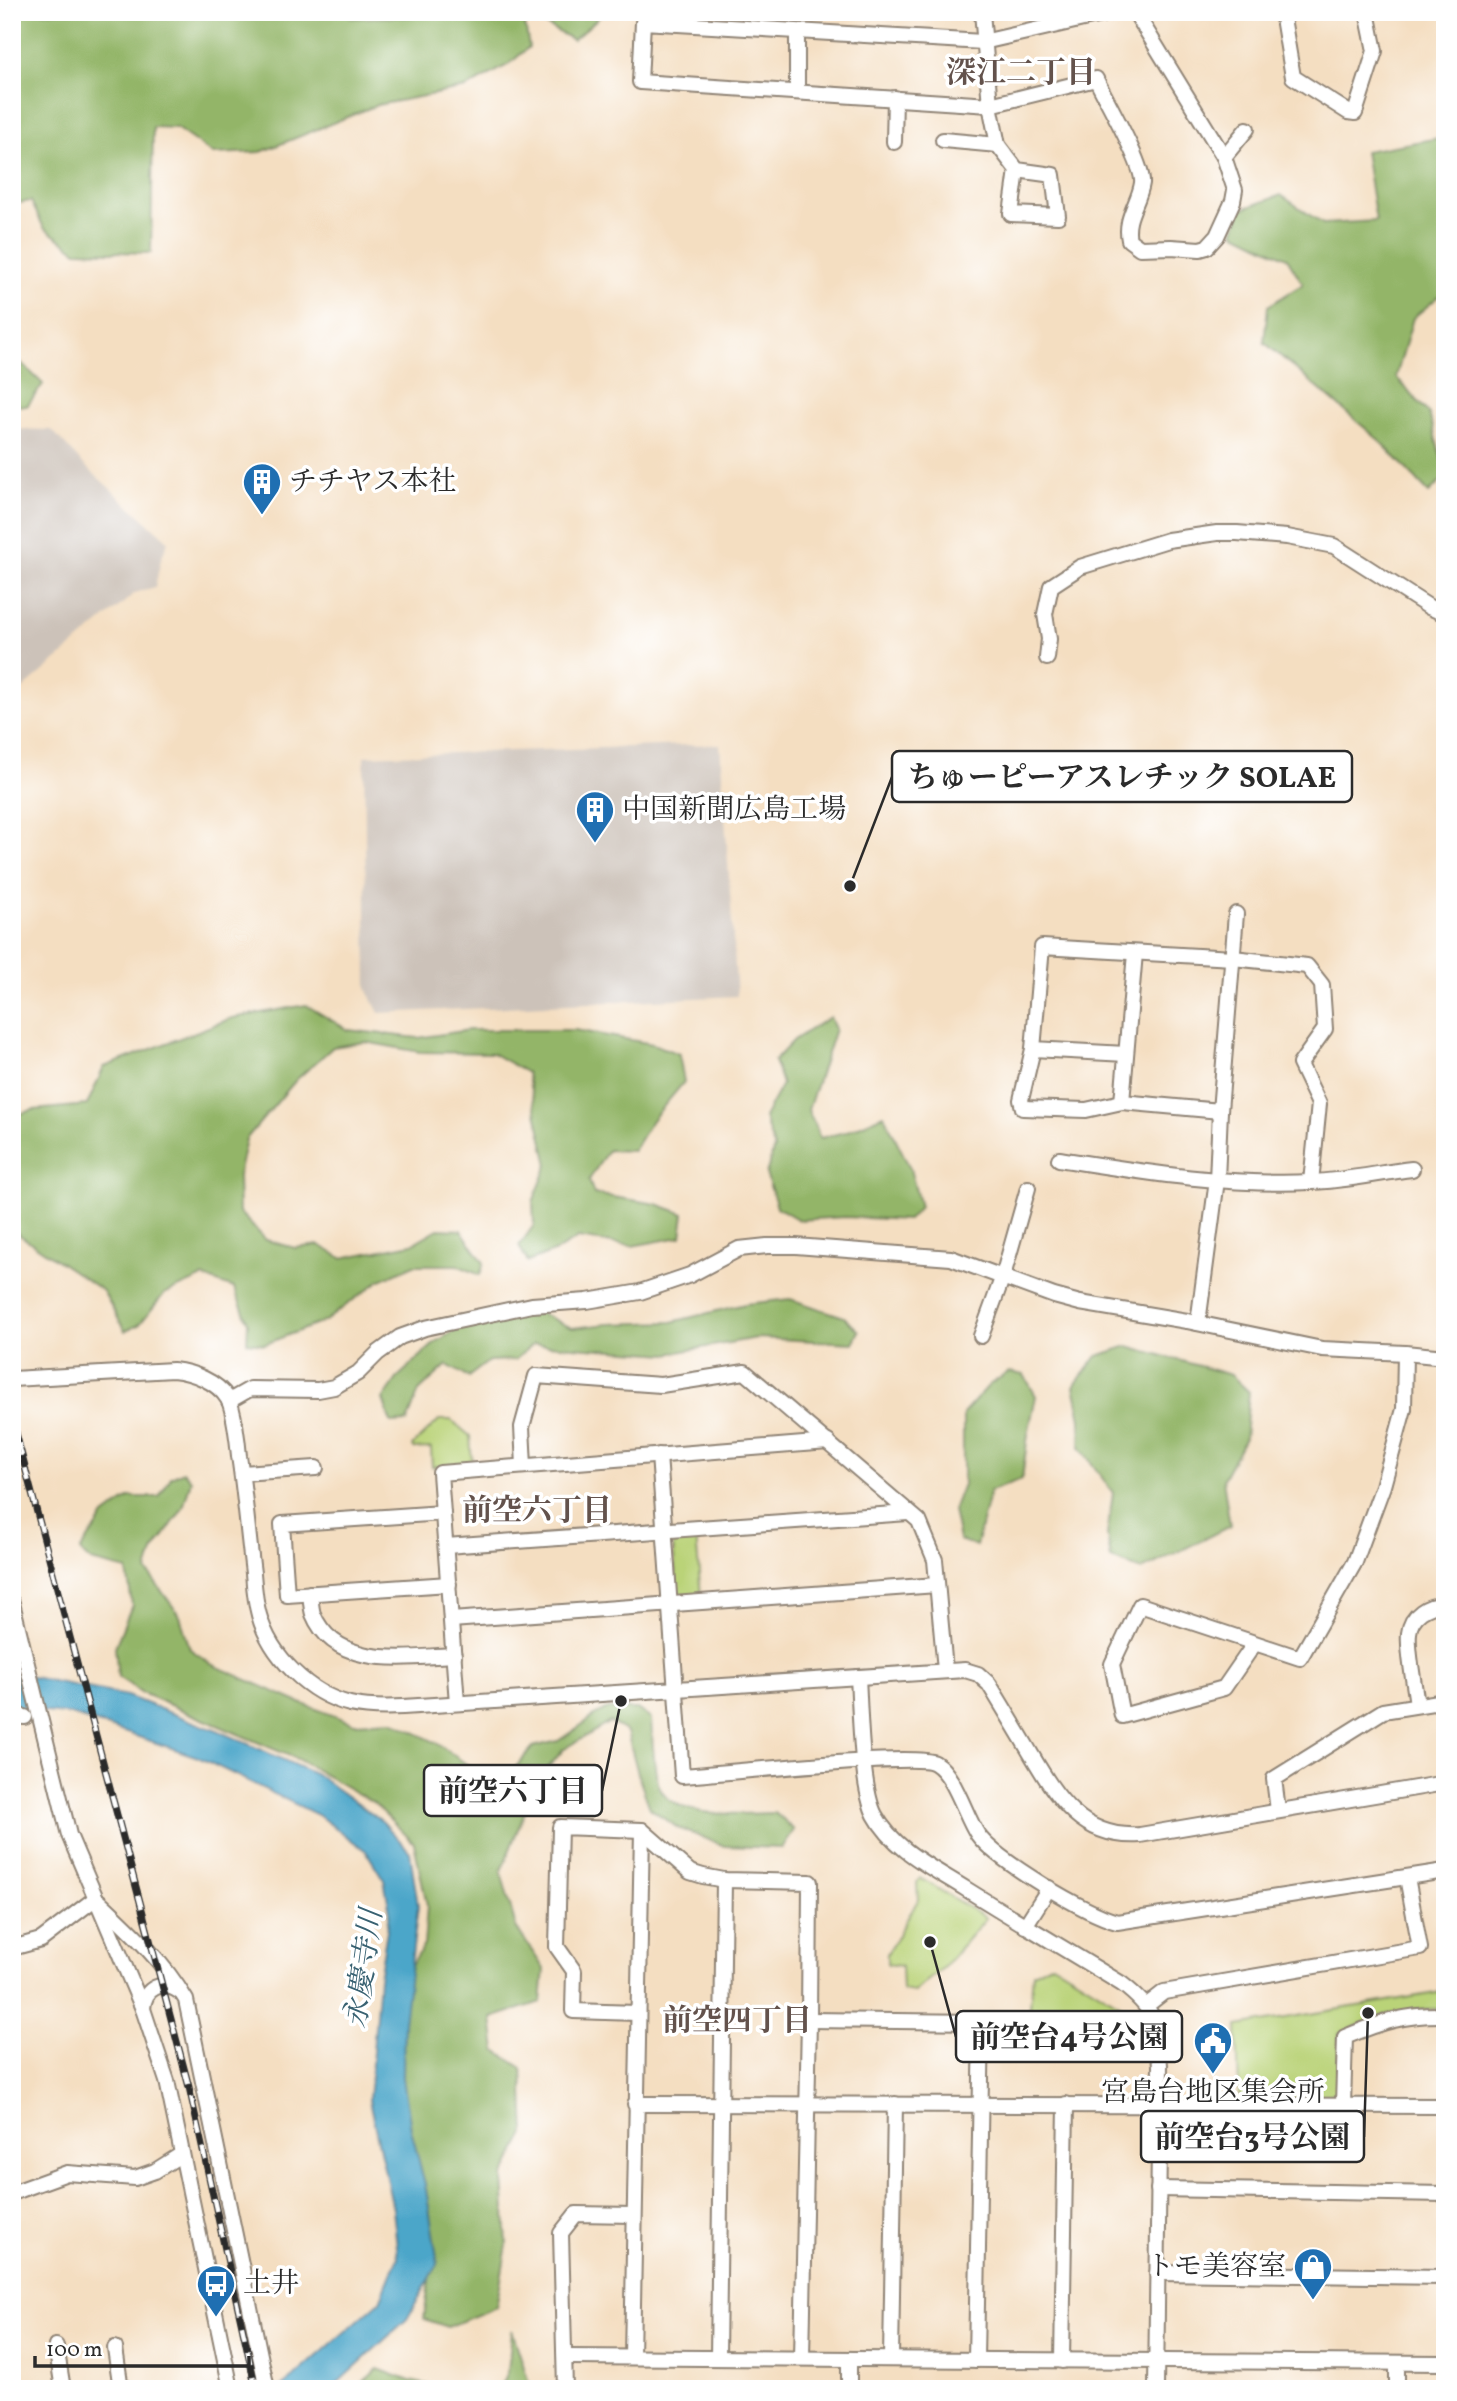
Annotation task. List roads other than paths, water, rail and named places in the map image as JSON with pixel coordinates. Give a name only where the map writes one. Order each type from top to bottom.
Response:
[{"type":"street","points":[[982,12],[990,104],[998,145],[1017,170]]},
{"type":"street","points":[[1114,12],[983,42],[643,22],[640,82],[990,104],[1096,79],[1142,171],[1142,181],[1128,220],[1129,240],[1140,248],[1200,249],[1212,242],[1234,201],[1235,190],[1224,157],[1135,12]]},
{"type":"street","points":[[1282,12],[1293,77],[1348,112],[1355,113],[1375,51],[1367,12]]},
{"type":"street","points":[[797,32],[797,92]]},
{"type":"street","points":[[894,142],[895,98]]},
{"type":"street","points":[[1224,157],[1247,128]]},
{"type":"street","points":[[943,140],[998,145]]},
{"type":"street","points":[[1047,658],[1049,639],[1045,614],[1051,586],[1080,567],[1168,540],[1217,534],[1287,537],[1334,546],[1429,607],[1445,614]]},
{"type":"street","points":[[1198,1324],[1217,1180],[1236,914]]},
{"type":"street","points":[[1220,1111],[1122,1102],[1086,1111],[1023,1108],[1021,1100],[1033,1049],[1042,947],[1233,958],[1307,966],[1322,985],[1325,1029],[1300,1064],[1319,1104],[1311,1182]]},
{"type":"street","points":[[1122,1102],[1135,953]]},
{"type":"street","points":[[1033,1049],[1126,1054]]},
{"type":"street","points":[[1059,1159],[1217,1180],[1311,1182],[1412,1169]]},
{"type":"street","points":[[981,1336],[1003,1276],[1028,1188]]},
{"type":"street","points":[[229,1401],[250,1389],[318,1390],[334,1387],[358,1373],[378,1353],[400,1337],[425,1328],[532,1305],[640,1292],[690,1275],[739,1249],[796,1246],[943,1257],[1080,1303],[1322,1349],[1445,1357]]},
{"type":"street","points":[[1255,1643],[1224,1688],[1122,1716],[1112,1664],[1140,1605],[1255,1643],[1300,1658],[1355,1562],[1383,1486],[1404,1409],[1405,1353]]},
{"type":"street","points":[[12,1379],[173,1370],[198,1376],[220,1390],[229,1401],[242,1473],[258,1614],[269,1639],[283,1660],[310,1684],[348,1703],[377,1708],[945,1670],[978,1674],[989,1684],[1060,1800],[1083,1821],[1096,1828],[1126,1836],[1445,1783]]},
{"type":"street","points":[[524,1466],[522,1427],[536,1376],[661,1385],[745,1372],[919,1521],[935,1560],[945,1670]]},
{"type":"street","points":[[457,1703],[440,1473],[828,1442]]},
{"type":"street","points":[[659,1455],[682,1776],[865,1762],[920,1759],[933,1761],[942,1768],[978,1835],[988,1846],[1049,1888],[1095,1915],[1117,1922],[1445,1871]]},
{"type":"street","points":[[242,1473],[316,1468]]},
{"type":"street","points":[[443,1513],[282,1524],[287,1594],[449,1584]]},
{"type":"street","points":[[446,1546],[908,1513]]},
{"type":"street","points":[[451,1620],[937,1585]]},
{"type":"street","points":[[310,1593],[313,1613],[320,1625],[329,1635],[354,1652],[382,1658],[454,1655]]},
{"type":"street","points":[[12,1603],[69,1835],[143,2009],[167,2081],[228,2387]]},
{"type":"street","points":[[1417,1705],[1409,1632],[1415,1618],[1426,1607],[1445,1605]]},
{"type":"street","points":[[858,1677],[867,1788],[874,1814],[895,1842],[929,1866],[1122,1984],[1150,2012],[1158,2036],[1160,2104],[1156,2389]]},
{"type":"street","points":[[1278,1810],[1273,1779],[1383,1711],[1445,1701]]},
{"type":"street","points":[[637,2013],[573,2011],[574,1970],[556,1947],[560,1827],[642,1830],[690,1872],[724,1880],[810,1882],[802,2358]]},
{"type":"street","points":[[632,2357],[642,1830]]},
{"type":"street","points":[[1146,2006],[1164,1992],[1420,1948],[1407,1877]]},
{"type":"street","points":[[718,2358],[724,1880]]},
{"type":"street","points":[[1026,1926],[1049,1888]]},
{"type":"street","points":[[12,1948],[41,1940],[96,1898]]},
{"type":"street","points":[[96,1898],[155,1955],[186,2000],[267,2389]]},
{"type":"street","points":[[143,2009],[145,1997],[156,1986],[165,1984],[174,1987],[186,2000]]},
{"type":"street","points":[[1343,2105],[1345,2038],[1382,2022],[1445,2015]]},
{"type":"street","points":[[809,2020],[982,2022],[976,2360]]},
{"type":"street","points":[[635,2104],[1445,2106]]},
{"type":"street","points":[[891,2359],[895,2104]]},
{"type":"street","points":[[1062,2361],[1066,2104]]},
{"type":"street","points":[[12,2193],[67,2173],[135,2178],[155,2171],[182,2154]]},
{"type":"street","points":[[1158,2189],[1445,2193]]},
{"type":"street","points":[[565,2389],[561,2233],[576,2214],[634,2215]]},
{"type":"street","points":[[1157,2273],[1445,2277]]},
{"type":"street","points":[[56,2346],[63,2389]]},
{"type":"street","points":[[115,2348],[121,2389]]},
{"type":"street","points":[[566,2357],[1445,2363]]},
{"type":"street","points":[[849,2359],[849,2389]]},
{"type":"street","points":[[1397,2362],[1397,2389]]},
{"type":"water","points":[[12,1673],[127,1696],[235,1738],[319,1776],[383,1822],[410,1852],[418,1906],[404,2023],[403,2078],[438,2264],[407,2319],[331,2389],[280,2389],[380,2301],[398,2257],[393,2209],[369,2100],[379,1978],[390,1912],[384,1880],[366,1851],[318,1815],[198,1757],[73,1715],[12,1708]]},
{"type":"railway","points":[[12,1418],[189,2087],[256,2389]]},
{"type":"place","name":"チチヤス本社","points":[[262,516]]},
{"type":"place","name":"中国新聞広島工場","points":[[595,844]]},
{"type":"place","name":"ちゅーピーアスレチック SOLAE","points":[[850,886]]},
{"type":"place","name":"前空六丁目","points":[[621,1701]]},
{"type":"place","name":"前空台4号公園","points":[[930,1942]]},
{"type":"place","name":"前空台3号公園","points":[[1368,2013]]},
{"type":"place","name":"宮島台地区集会所","points":[[1213,2075]]},
{"type":"place","name":"トモ美容室","points":[[1313,2301]]},
{"type":"place","name":"土井","points":[[216,2318]]},
{"type":"district","name":"深江二丁目","points":[[1021,74]]},
{"type":"district","name":"前空六丁目","points":[[537,1512]]},
{"type":"district","name":"前空四丁目","points":[[737,2022]]},
{"type":"water label","name":"永慶寺川","points":[[365,1969]]}]
